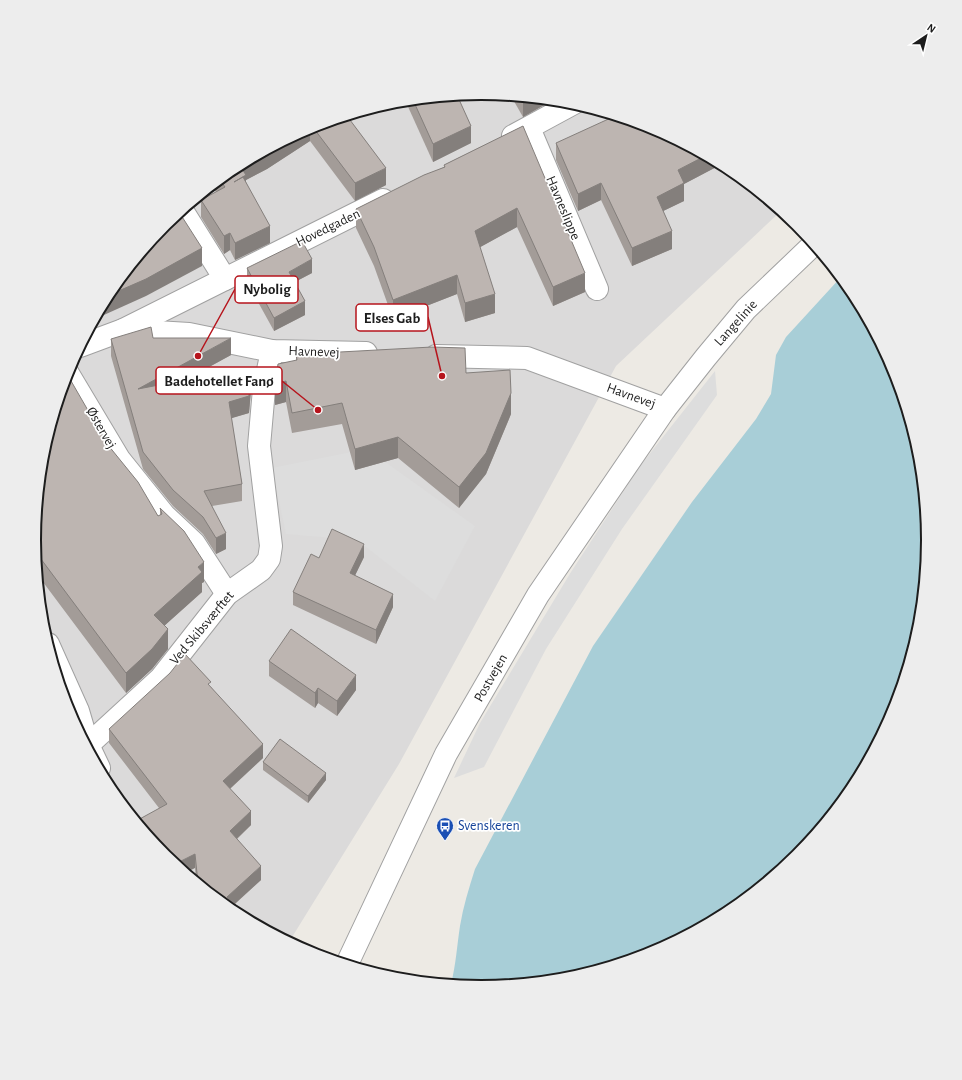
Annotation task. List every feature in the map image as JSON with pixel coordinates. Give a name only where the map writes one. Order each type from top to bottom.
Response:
[{"type":"street","points":[[494,145],[565,108]]},
{"type":"street","name":"Havneslippe","points":[[529,128],[597,289]]},
{"type":"street","name":"Hovedgaden","points":[[87,343],[123,330],[402,191]]},
{"type":"street","points":[[185,215],[225,279]]},
{"type":"street","name":"Langelinie","points":[[665,409],[746,309],[810,248]]},
{"type":"street","name":"Havnevej","points":[[123,330],[189,334],[272,351],[383,354]]},
{"type":"street","name":"Ved Skibsværftet","points":[[90,743],[161,678],[227,594],[261,570],[269,559],[271,546],[260,446],[264,389],[272,351]]},
{"type":"street","name":"Havnevej","points":[[415,355],[527,358],[665,409]]},
{"type":"street","name":"Østervej","points":[[71,379],[119,459],[164,515],[194,543],[227,594]]},
{"type":"street","name":"Postvejen","points":[[349,960],[454,740],[538,595],[665,409]]},
{"type":"shaded area","points":[[452,101],[510,101],[567,108],[622,123],[676,145],[725,174],[749,191],[777,215],[616,366],[399,764],[292,938],[261,921],[213,889],[170,851],[132,808],[115,784],[86,735],[64,681],[49,626],[42,569],[41,540],[45,487],[58,419],[74,372],[86,345],[100,320],[132,272],[170,229],[213,191],[261,159],[286,145],[313,133],[340,123],[395,108]]},
{"type":"shaded area","points":[[715,371],[717,395],[622,529],[546,649],[484,767],[454,778],[480,723],[571,572],[640,466]]},
{"type":"shaded area","points":[[367,449],[475,526],[435,601],[357,540],[286,534],[272,468]]},
{"type":"water","points":[[837,282],[862,320],[876,345],[888,372],[898,399],[913,454],[920,511],[921,540],[917,597],[913,626],[898,681],[876,735],[847,784],[812,830],[771,871],[749,889],[701,921],[676,935],[649,947],[622,957],[567,972],[510,979],[452,979],[461,919],[475,869],[593,646],[692,502],[756,419],[771,394],[776,355],[786,337]]},
{"type":"building","points":[[460,101],[471,126],[433,144],[415,105]]},
{"type":"building","points":[[608,119],[649,133],[676,145],[700,159],[678,170],[684,183],[657,197],[672,231],[632,248],[601,183],[578,194],[556,143]]},
{"type":"building","points":[[350,120],[386,168],[355,183],[316,132]]},
{"type":"building","points":[[523,126],[585,273],[553,287],[517,208],[475,231],[495,294],[465,303],[457,275],[393,300],[374,247],[356,209],[424,175],[445,167],[444,165]]},
{"type":"building","points":[[243,170],[246,175],[234,182],[243,177],[270,226],[235,243],[230,233],[224,236],[201,201],[225,187],[223,184]]},
{"type":"building","points":[[182,217],[202,248],[146,279],[119,291],[150,250]]},
{"type":"building","points":[[302,241],[312,259],[289,272],[305,301],[274,318],[247,268]]},
{"type":"building","points":[[151,327],[153,338],[231,338],[138,389],[242,369],[242,374],[251,373],[249,396],[229,402],[242,484],[204,491],[226,533],[216,538],[203,517],[173,490],[143,452],[111,339]]},
{"type":"building","points":[[432,347],[465,348],[466,373],[510,370],[511,393],[486,453],[459,487],[398,437],[355,449],[342,403],[292,413],[286,381],[275,384],[278,364],[297,360],[296,354],[326,353],[326,355],[340,352]]},
{"type":"building","points":[[71,381],[108,445],[138,482],[158,516],[162,514],[160,508],[184,531],[204,562],[198,567],[202,572],[154,615],[168,629],[152,649],[126,673],[42,560],[42,511],[49,454],[64,399]]},
{"type":"building","points":[[332,529],[364,544],[350,573],[393,594],[376,630],[293,592],[311,554],[319,558]]},
{"type":"building","points":[[291,629],[356,675],[337,701],[318,688],[315,693],[269,661]]},
{"type":"building","points":[[185,654],[211,682],[208,684],[263,744],[223,781],[251,811],[230,831],[261,866],[227,897],[236,905],[197,876],[195,854],[181,861],[141,818],[167,804],[109,729],[170,673]]},
{"type":"building","points":[[280,739],[326,773],[308,796],[263,762]]},
{"type":"place","name":"Nybolig","points":[[198,356]]},
{"type":"place","name":"Elses Gab","points":[[442,376]]},
{"type":"place","name":"Badehotellet Fanø","points":[[318,410]]},
{"type":"place","name":"Svenskeren","points":[[445,841]]}]
